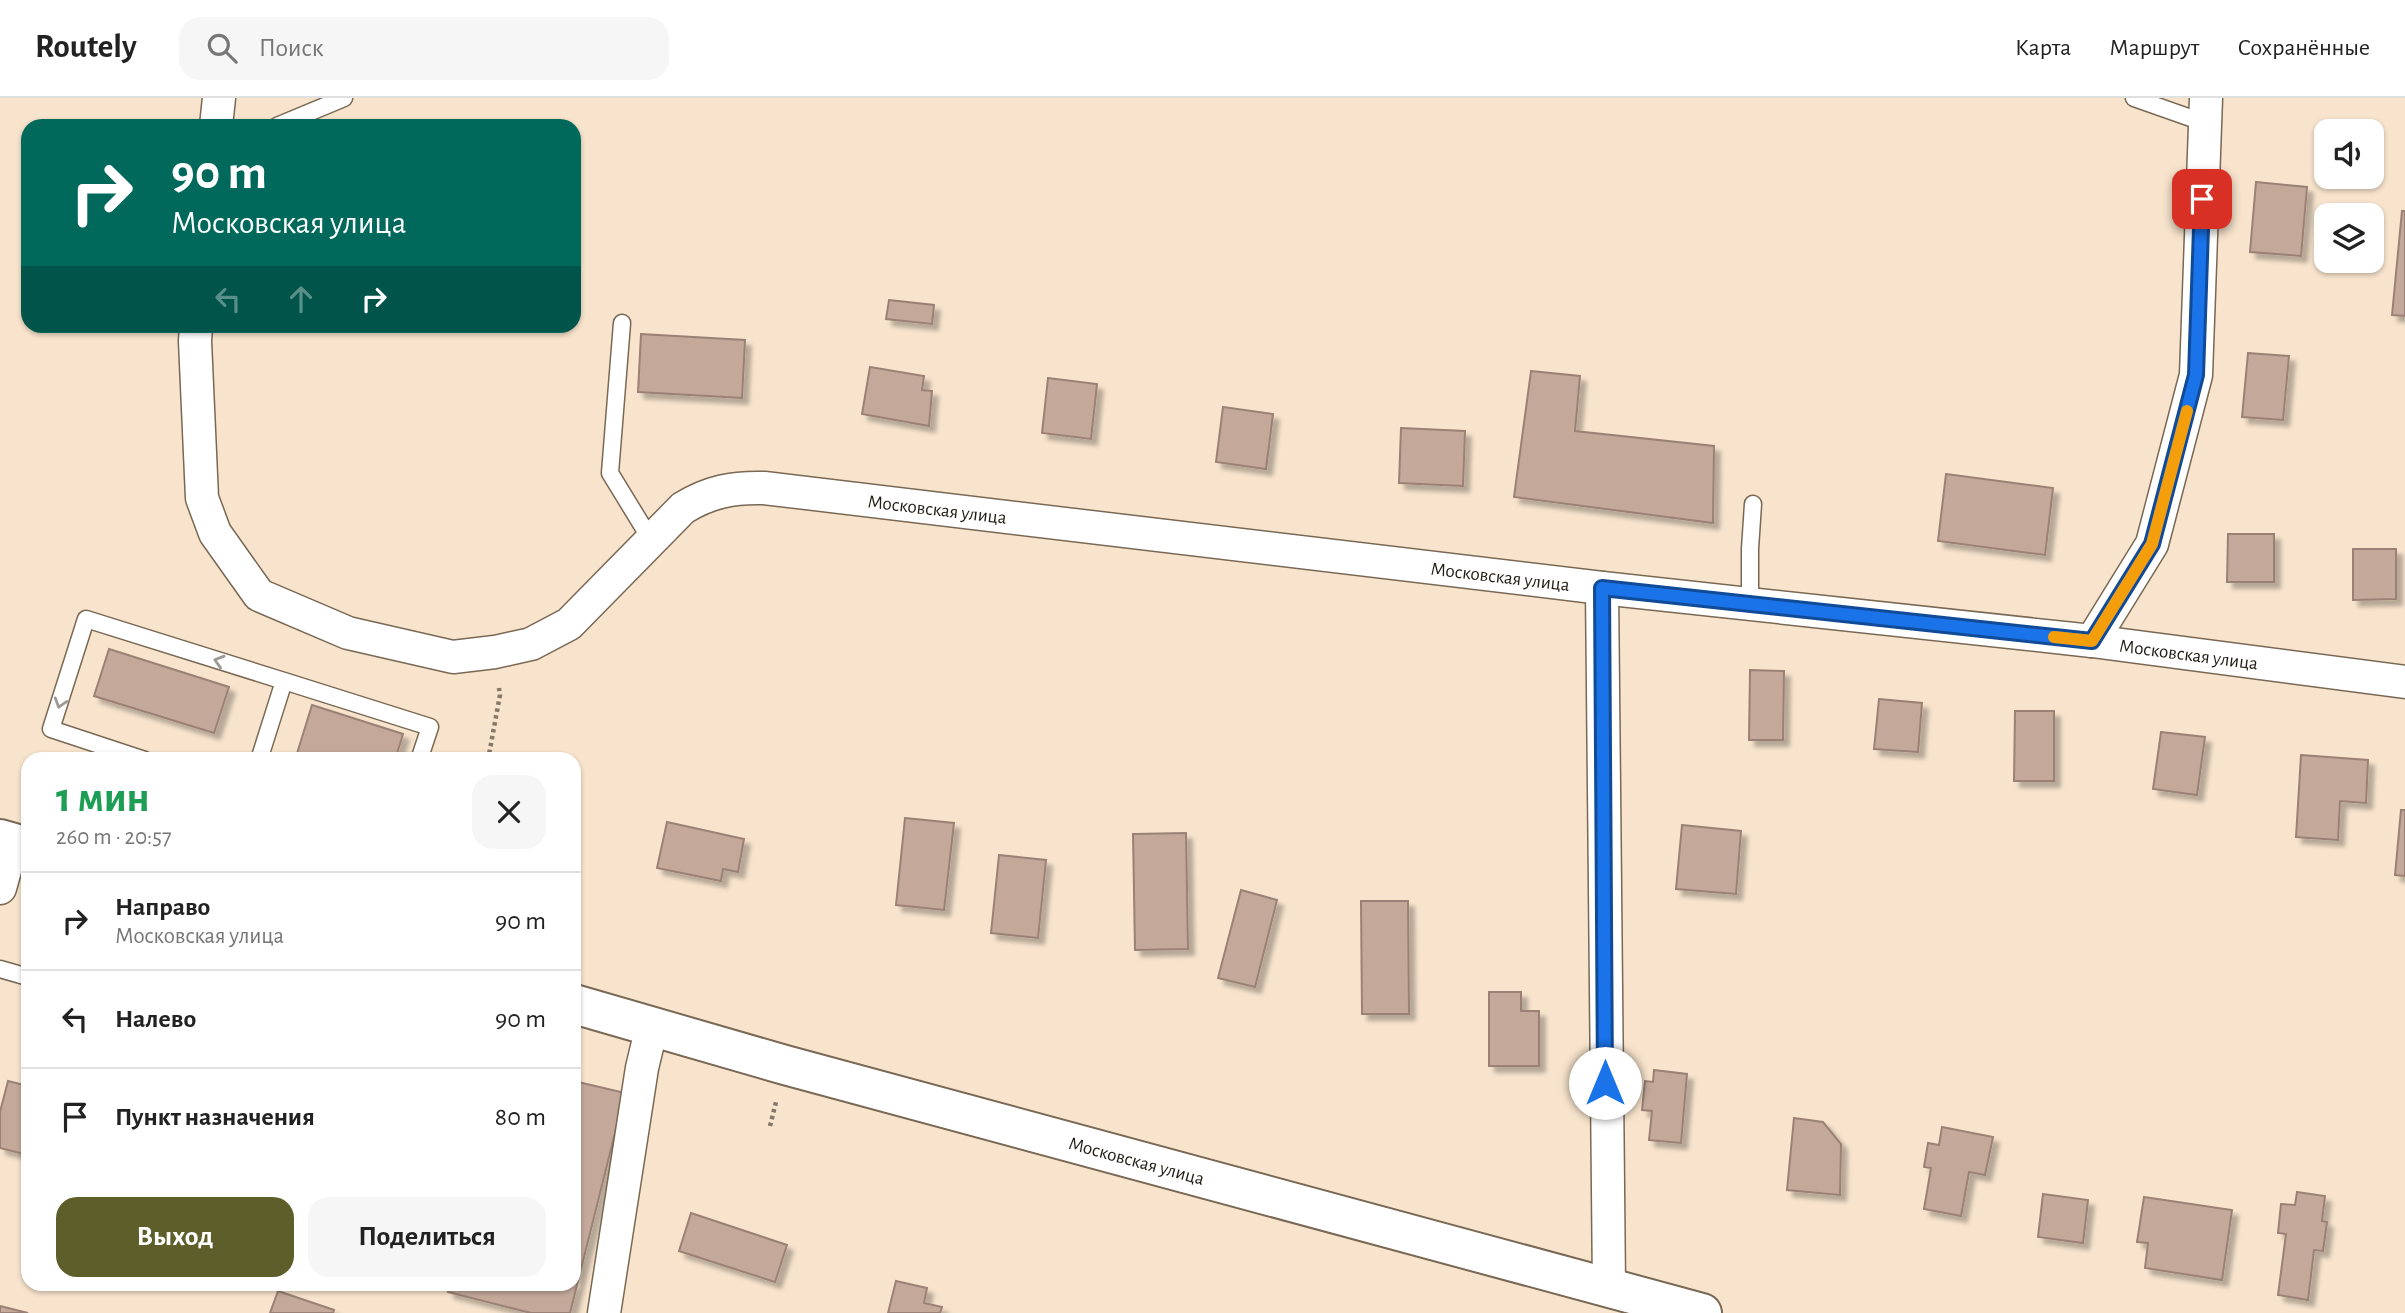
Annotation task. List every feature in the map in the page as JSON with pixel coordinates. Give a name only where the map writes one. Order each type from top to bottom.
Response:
[{"type":"main road","name":"Московская улица","points":[[581,1006],[785,1065],[1702,1313]]},
{"type":"street","points":[[217,119],[219,98]]},
{"type":"street","points":[[2092,641],[2152,544],[2196,375],[2206,110]]},
{"type":"street","name":"Московская улица","points":[[196,333],[202,498],[215,533],[258,595],[348,633],[453,657],[531,644],[569,624],[683,508],[700,497],[741,487],[1750,605],[2092,641],[2405,682]]},
{"type":"street","points":[[1602,588],[1609,1288]]},
{"type":"street","points":[[0,888],[14,843]]},
{"type":"street","points":[[604,1313],[642,1068],[652,1026]]},
{"type":"lane","points":[[294,119],[344,98]]},
{"type":"lane","points":[[2134,98],[2206,110]]},
{"type":"lane","points":[[622,323],[610,473],[651,540]]},
{"type":"lane","points":[[1750,605],[1753,504]]},
{"type":"lane","points":[[121,752],[51,729],[86,619],[430,727],[422,752]]},
{"type":"lane","points":[[262,752],[284,681]]},
{"type":"lane","points":[[0,969],[21,975]]},
{"type":"path","points":[[489,752],[500,695],[495,652]]},
{"type":"path","points":[[770,1126],[778,1095]]},
{"type":"building","points":[[2256,182],[2307,187],[2301,256],[2250,252]]},
{"type":"building","points":[[2402,211],[2405,211],[2405,316],[2392,315]]},
{"type":"building","points":[[889,300],[934,305],[932,324],[886,319]]},
{"type":"building","points":[[641,334],[745,340],[742,398],[638,392]]},
{"type":"building","points":[[2248,353],[2289,356],[2283,420],[2242,417]]},
{"type":"building","points":[[870,367],[924,376],[922,390],[932,391],[929,426],[862,414]]},
{"type":"building","points":[[1531,371],[1580,376],[1575,431],[1714,446],[1713,523],[1514,497]]},
{"type":"building","points":[[1048,378],[1097,384],[1091,439],[1042,433]]},
{"type":"building","points":[[1223,407],[1273,414],[1266,469],[1216,462]]},
{"type":"building","points":[[1401,428],[1465,431],[1463,486],[1399,483]]},
{"type":"building","points":[[1946,474],[2053,488],[2045,555],[1938,541]]},
{"type":"building","points":[[2228,534],[2274,534],[2274,582],[2227,582]]},
{"type":"building","points":[[2353,549],[2396,549],[2396,599],[2353,600]]},
{"type":"building","points":[[109,649],[229,687],[214,733],[94,696]]},
{"type":"building","points":[[1750,670],[1784,671],[1783,740],[1749,740]]},
{"type":"building","points":[[1879,699],[1922,703],[1918,752],[1874,749]]},
{"type":"building","points":[[312,705],[403,734],[397,752],[297,752]]},
{"type":"building","points":[[2015,711],[2054,711],[2054,781],[2014,781]]},
{"type":"building","points":[[2161,732],[2205,737],[2197,795],[2153,789]]},
{"type":"building","points":[[2301,755],[2368,760],[2366,803],[2340,801],[2338,840],[2296,837]]},
{"type":"building","points":[[2401,810],[2405,810],[2405,876],[2395,875]]},
{"type":"building","points":[[905,818],[954,823],[944,910],[896,905]]},
{"type":"building","points":[[667,822],[744,839],[738,872],[723,869],[721,881],[657,868]]},
{"type":"building","points":[[1682,825],[1741,831],[1736,894],[1676,889]]},
{"type":"building","points":[[1186,833],[1188,949],[1135,950],[1133,834]]},
{"type":"building","points":[[999,855],[1046,860],[1038,938],[991,933]]},
{"type":"building","points":[[1241,890],[1277,900],[1255,987],[1218,978]]},
{"type":"building","points":[[1361,901],[1408,901],[1409,1014],[1362,1014]]},
{"type":"building","points":[[1489,992],[1521,992],[1521,1011],[1539,1011],[1539,1066],[1489,1066]]},
{"type":"building","points":[[1654,1070],[1687,1074],[1681,1143],[1649,1140],[1652,1111],[1642,1110],[1645,1081],[1653,1082]]},
{"type":"building","points":[[8,1081],[21,1084],[21,1153],[0,1148],[0,1112]]},
{"type":"building","points":[[581,1083],[625,1093],[581,1269]]},
{"type":"building","points":[[1794,1118],[1823,1122],[1841,1144],[1840,1195],[1787,1190]]},
{"type":"building","points":[[1942,1127],[1993,1137],[1985,1175],[1969,1172],[1961,1216],[1924,1209],[1931,1168],[1924,1167],[1928,1143],[1939,1145]]},
{"type":"building","points":[[2297,1192],[2325,1196],[2322,1221],[2327,1222],[2323,1251],[2314,1250],[2308,1300],[2278,1295],[2286,1234],[2278,1233],[2281,1204],[2295,1205]]},
{"type":"building","points":[[2043,1194],[2088,1200],[2083,1243],[2038,1237]]},
{"type":"building","points":[[2144,1197],[2232,1210],[2222,1280],[2145,1268],[2148,1243],[2137,1242]]},
{"type":"building","points":[[691,1213],[787,1245],[775,1282],[679,1251]]},
{"type":"building","points":[[896,1281],[927,1288],[924,1303],[942,1307],[940,1313],[888,1313]]},
{"type":"building","points":[[278,1291],[334,1310],[333,1313],[270,1313]]},
{"type":"building","points":[[576,1291],[570,1313],[531,1313],[448,1292]]},
{"type":"building","points":[[0,1306],[28,1313],[0,1313]]},
{"type":"slow traffic","points":[[2054,637],[2092,641],[2152,544],[2187,411]]},
{"type":"route","points":[[1605,1083],[1602,588],[2092,641],[2152,544],[2196,375],[2202,199]]}]
